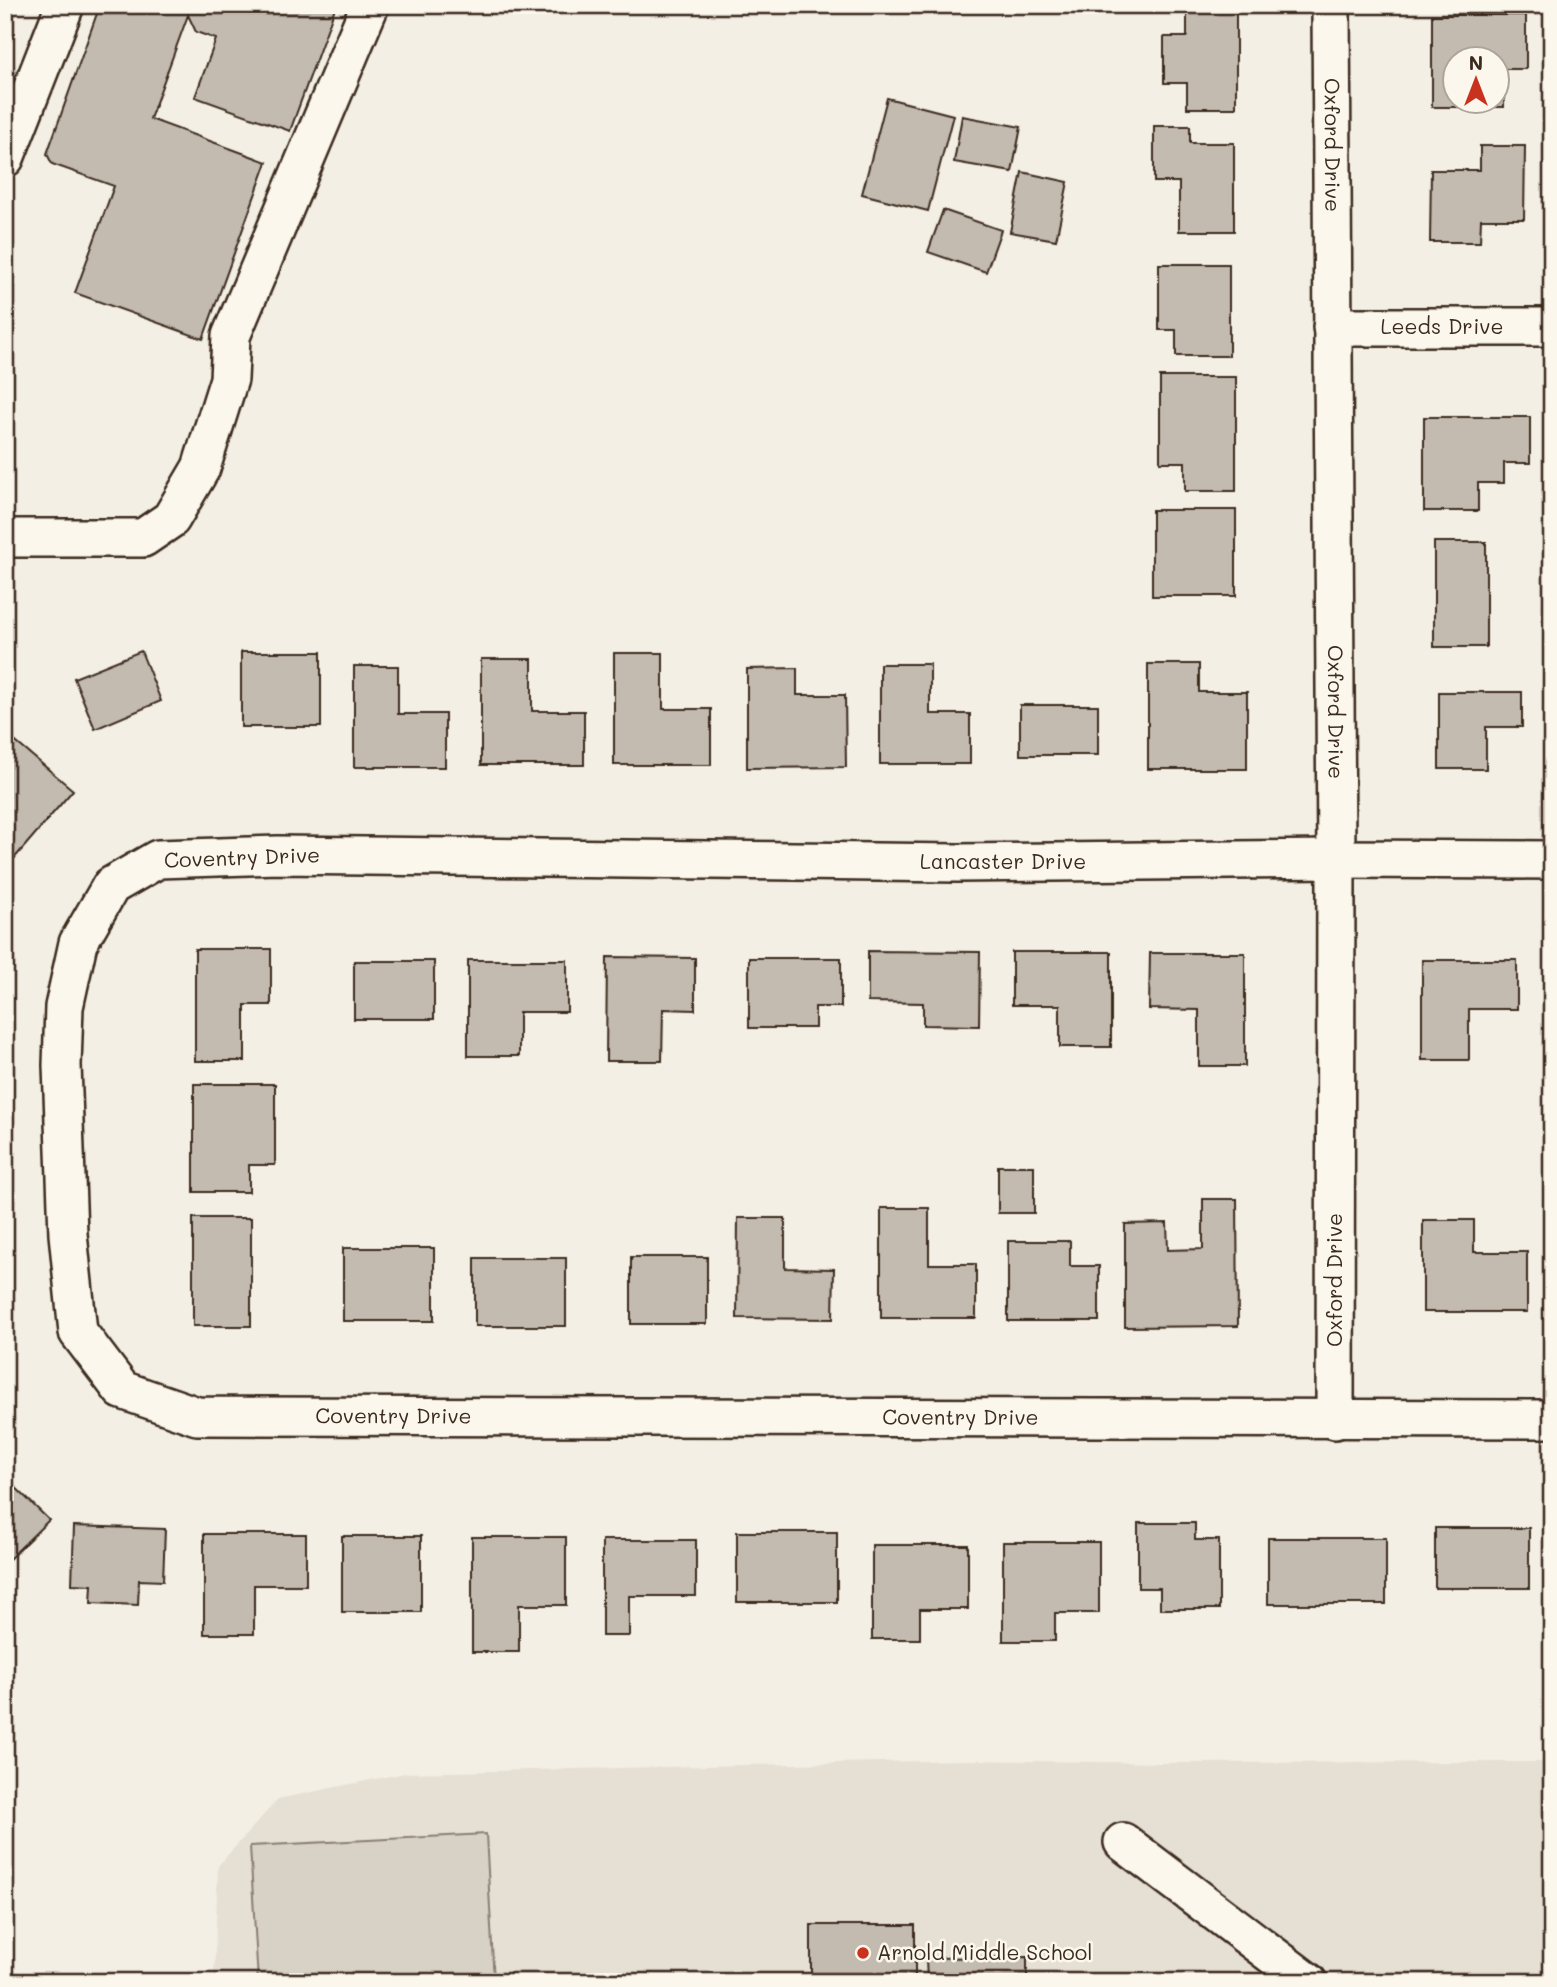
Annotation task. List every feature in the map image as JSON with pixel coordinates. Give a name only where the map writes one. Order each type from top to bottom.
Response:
[{"type":"street","points":[[5,158],[65,5]]},
{"type":"street","points":[[5,538],[144,538],[171,519],[201,468],[229,379],[231,336],[370,5]]},
{"type":"street","name":"Oxford Drive","points":[[1331,5],[1336,859],[1335,1420]]},
{"type":"street","name":"Leeds Drive","points":[[1332,327],[1552,327]]},
{"type":"street","name":"Coventry Drive","points":[[454,857],[278,855],[158,859],[111,886],[78,943],[64,1006],[62,1065],[68,1234],[78,1332],[122,1390],[197,1416],[1552,1419]]},
{"type":"street","name":"Lancaster Drive","points":[[454,857],[958,863],[1552,860]]},
{"type":"street","points":[[1123,1842],[1308,1982]]},
{"type":"shaded area","points":[[966,1760],[1161,1763],[1552,1762],[1552,1982],[214,1982],[218,1866],[278,1799],[405,1773]]},
{"type":"shaded area","points":[[486,1834],[494,1982],[258,1982],[250,1846]]},
{"type":"building","points":[[100,5],[336,5],[290,131],[195,97],[216,39],[196,32],[188,15],[150,119],[267,162],[203,339],[75,293],[114,186],[52,164],[47,154]]},
{"type":"building","points":[[1187,11],[1236,11],[1236,108],[1187,108],[1187,83],[1164,83],[1164,37],[1187,37]]},
{"type":"building","points":[[1432,15],[1526,15],[1526,69],[1512,69],[1512,46],[1442,46],[1442,107],[1432,107]]},
{"type":"building","points":[[887,98],[953,115],[928,211],[862,194]]},
{"type":"building","points":[[962,116],[1021,127],[1012,172],[954,162]]},
{"type":"building","points":[[1154,126],[1190,126],[1190,143],[1234,143],[1234,231],[1179,231],[1179,182],[1154,182]]},
{"type":"building","points":[[1480,146],[1525,146],[1524,219],[1481,219],[1480,242],[1430,242],[1431,170],[1480,170]]},
{"type":"building","points":[[1022,172],[1068,182],[1056,240],[1010,232]]},
{"type":"building","points":[[943,210],[1001,230],[986,272],[928,252]]},
{"type":"building","points":[[1159,264],[1229,264],[1229,356],[1176,356],[1176,330],[1159,330]]},
{"type":"building","points":[[1160,377],[1236,377],[1236,491],[1185,491],[1185,462],[1160,462]]},
{"type":"building","points":[[1424,417],[1530,417],[1530,463],[1504,463],[1504,483],[1478,483],[1478,511],[1424,511]]},
{"type":"building","points":[[1152,510],[1236,510],[1236,596],[1152,596]]},
{"type":"building","points":[[1434,542],[1486,542],[1486,647],[1434,647]]},
{"type":"building","points":[[141,651],[161,701],[95,729],[74,678]]},
{"type":"building","points":[[241,652],[321,652],[321,727],[241,727]]},
{"type":"building","points":[[614,653],[663,653],[663,709],[711,709],[711,765],[614,765]]},
{"type":"building","points":[[481,659],[532,659],[532,711],[584,711],[584,765],[481,765]]},
{"type":"building","points":[[880,664],[930,664],[930,714],[970,714],[970,764],[880,764]]},
{"type":"building","points":[[1148,664],[1199,664],[1199,692],[1247,692],[1247,769],[1148,769]]},
{"type":"building","points":[[354,666],[398,666],[398,714],[445,714],[445,767],[354,767]]},
{"type":"building","points":[[797,668],[797,695],[845,695],[846,767],[747,768],[747,669]]},
{"type":"building","points":[[1439,692],[1522,692],[1522,727],[1486,727],[1486,769],[1439,769]]},
{"type":"building","points":[[1020,705],[1098,705],[1098,755],[1020,755]]},
{"type":"building","points":[[5,733],[73,790],[6,868],[5,867]]},
{"type":"building","points":[[195,949],[271,949],[271,1005],[245,1005],[245,1061],[195,1061]]},
{"type":"building","points":[[868,951],[980,952],[979,1026],[923,1025],[923,1003],[868,1002]]},
{"type":"building","points":[[1012,952],[1111,952],[1111,1047],[1060,1047],[1060,1005],[1012,1005]]},
{"type":"building","points":[[1150,953],[1245,953],[1245,1066],[1199,1066],[1199,1010],[1149,1009]]},
{"type":"building","points":[[607,957],[695,958],[695,1010],[663,1009],[662,1061],[606,1061]]},
{"type":"building","points":[[749,958],[841,958],[841,1007],[815,1007],[815,1028],[749,1028]]},
{"type":"building","points":[[468,960],[567,960],[567,1012],[519,1012],[519,1056],[468,1056]]},
{"type":"building","points":[[1422,960],[1517,960],[1517,1009],[1469,1009],[1469,1060],[1422,1060]]},
{"type":"building","points":[[354,961],[434,961],[434,1019],[354,1019]]},
{"type":"building","points":[[194,1084],[275,1084],[275,1165],[249,1165],[249,1192],[194,1192]]},
{"type":"building","points":[[998,1166],[1034,1166],[1034,1213],[998,1213]]},
{"type":"building","points":[[1203,1199],[1237,1199],[1238,1326],[1125,1327],[1125,1224],[1167,1223],[1168,1250],[1203,1249]]},
{"type":"building","points":[[881,1208],[929,1208],[929,1264],[976,1264],[976,1318],[881,1318]]},
{"type":"building","points":[[193,1218],[251,1218],[251,1326],[193,1326]]},
{"type":"building","points":[[738,1218],[785,1218],[785,1268],[834,1269],[833,1319],[737,1318]]},
{"type":"building","points":[[1423,1220],[1474,1220],[1474,1252],[1527,1252],[1527,1312],[1423,1312]]},
{"type":"building","points":[[1008,1241],[1070,1241],[1070,1266],[1099,1266],[1099,1321],[1008,1321]]},
{"type":"building","points":[[343,1248],[434,1248],[434,1321],[343,1321]]},
{"type":"building","points":[[631,1257],[707,1257],[707,1324],[631,1324]]},
{"type":"building","points":[[475,1258],[566,1258],[566,1326],[475,1326]]},
{"type":"building","points":[[5,1477],[49,1520],[5,1563]]},
{"type":"building","points":[[1138,1523],[1195,1523],[1195,1540],[1219,1540],[1219,1609],[1160,1609],[1160,1588],[1138,1588]]},
{"type":"building","points":[[74,1526],[165,1529],[163,1581],[139,1580],[138,1605],[91,1603],[92,1585],[72,1584]]},
{"type":"building","points":[[1435,1528],[1529,1528],[1529,1588],[1435,1588]]},
{"type":"building","points":[[737,1532],[837,1532],[837,1602],[737,1602]]},
{"type":"building","points":[[204,1534],[306,1534],[306,1585],[254,1585],[254,1634],[204,1634]]},
{"type":"building","points":[[342,1536],[421,1536],[421,1612],[342,1612]]},
{"type":"building","points":[[472,1537],[566,1537],[566,1605],[519,1605],[519,1652],[472,1652]]},
{"type":"building","points":[[1268,1538],[1386,1538],[1386,1604],[1268,1604]]},
{"type":"building","points":[[602,1540],[696,1540],[696,1596],[629,1596],[629,1636],[602,1636]]},
{"type":"building","points":[[1003,1542],[1099,1542],[1099,1613],[1055,1613],[1055,1641],[1003,1641]]},
{"type":"building","points":[[872,1545],[968,1545],[968,1609],[920,1609],[920,1639],[872,1639]]},
{"type":"building","name":"Arnold Middle School","points":[[811,1925],[915,1925],[915,1982],[811,1982]]},
{"type":"building","name":"Arnold Middle School","points":[[1027,1957],[1027,1982],[927,1982],[926,1958]]},
{"type":"place","name":"Arnold Middle School","points":[[863,1953]]}]
